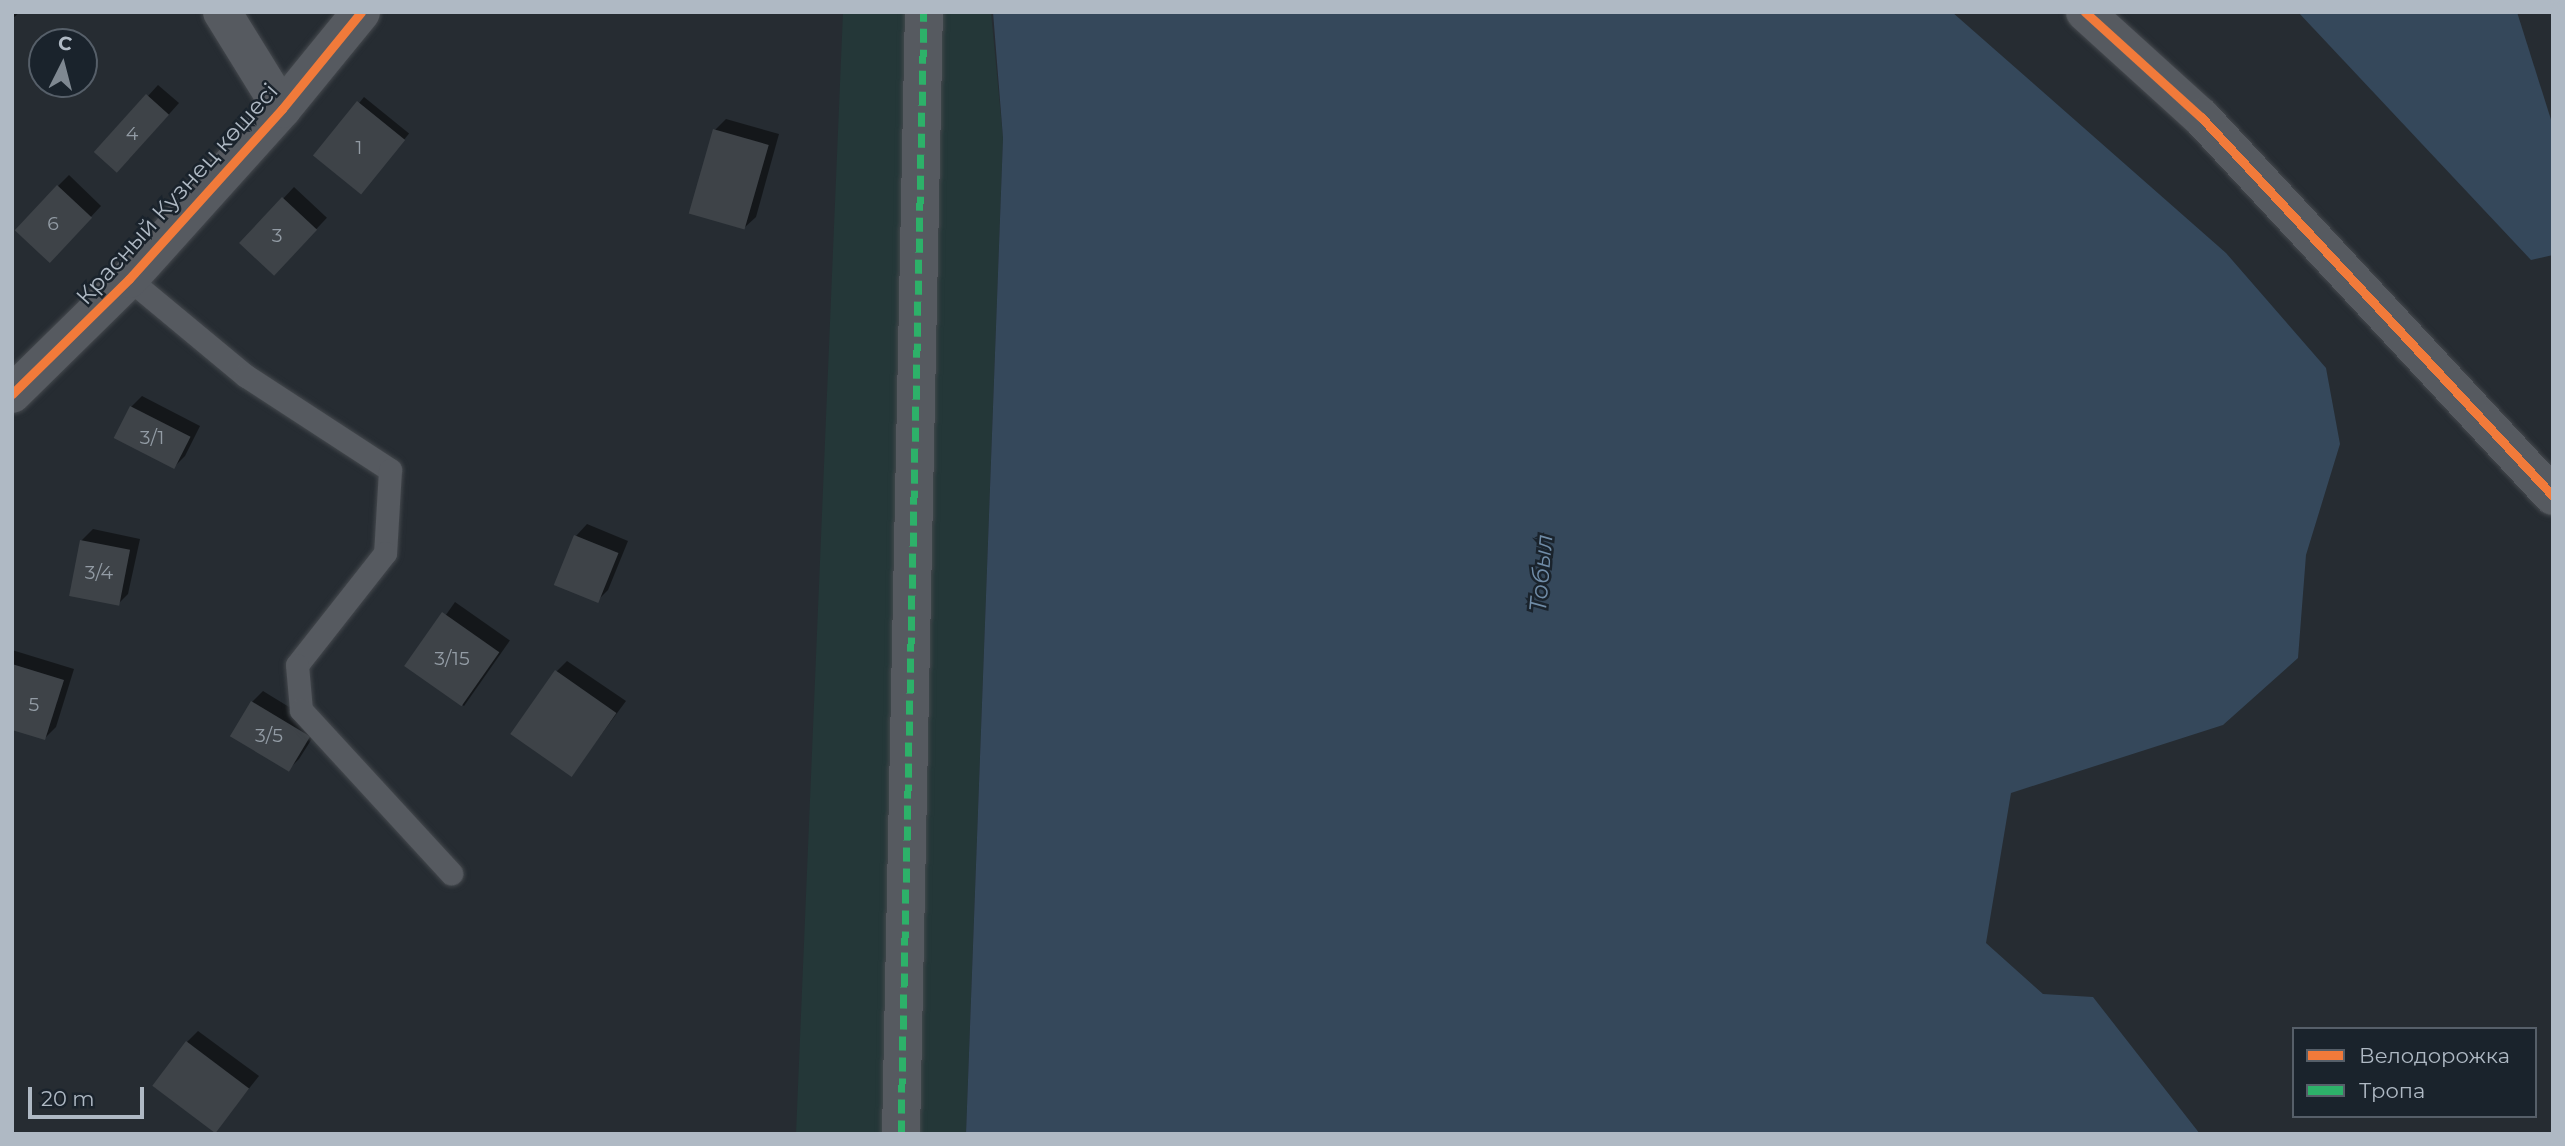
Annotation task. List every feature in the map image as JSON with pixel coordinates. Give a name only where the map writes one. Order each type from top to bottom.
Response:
[{"type":"street","points":[[222,12],[282,109]]},
{"type":"street","name":"Красный Кузнец көшесі","points":[[12,394],[129,279],[282,109],[361,12]]},
{"type":"street","points":[[901,1134],[924,12]]},
{"type":"street","points":[[2085,12],[2200,117],[2553,496]]},
{"type":"lane","points":[[129,279],[246,376],[390,470],[385,553],[297,665],[301,710],[451,873]]},
{"type":"shaded area","points":[[843,12],[991,12],[1003,138],[966,1134],[796,1134]]},
{"type":"water","name":"Тобыл","points":[[993,12],[1952,12],[2226,253],[2326,368],[2340,444],[2306,555],[2298,658],[2223,725],[2011,793],[1986,943],[2043,994],[2093,997],[2200,1134],[966,1134],[1003,138]]},
{"type":"water","points":[[2298,12],[2517,12],[2553,126],[2553,255],[2531,260]]},
{"type":"building","points":[[146,94],[169,115],[117,173],[94,152]]},
{"type":"building","points":[[357,101],[405,140],[361,194],[313,155]]},
{"type":"building","points":[[713,129],[769,145],[744,230],[689,214]]},
{"type":"building","points":[[57,185],[92,218],[50,263],[15,230]]},
{"type":"building","points":[[282,197],[317,230],[274,276],[239,243]]},
{"type":"building","points":[[130,406],[191,437],[174,469],[114,438]]},
{"type":"building","points":[[574,535],[619,553],[598,603],[554,585]]},
{"type":"building","points":[[80,540],[130,550],[119,606],[69,596]]},
{"type":"building","points":[[442,612],[499,652],[461,706],[404,666]]},
{"type":"building","points":[[12,664],[64,680],[45,740],[12,730]]},
{"type":"building","points":[[555,670],[616,713],[572,777],[510,734]]},
{"type":"building","points":[[251,701],[310,737],[289,772],[230,736]]},
{"type":"building","points":[[186,1041],[249,1089],[215,1133],[152,1086]]},
{"type":"marked path","points":[[901,1134],[924,12]]},
{"type":"cycle path","points":[[12,394],[129,279],[282,109],[361,12]]},
{"type":"cycle path","points":[[2085,12],[2201,117],[2553,496]]}]
